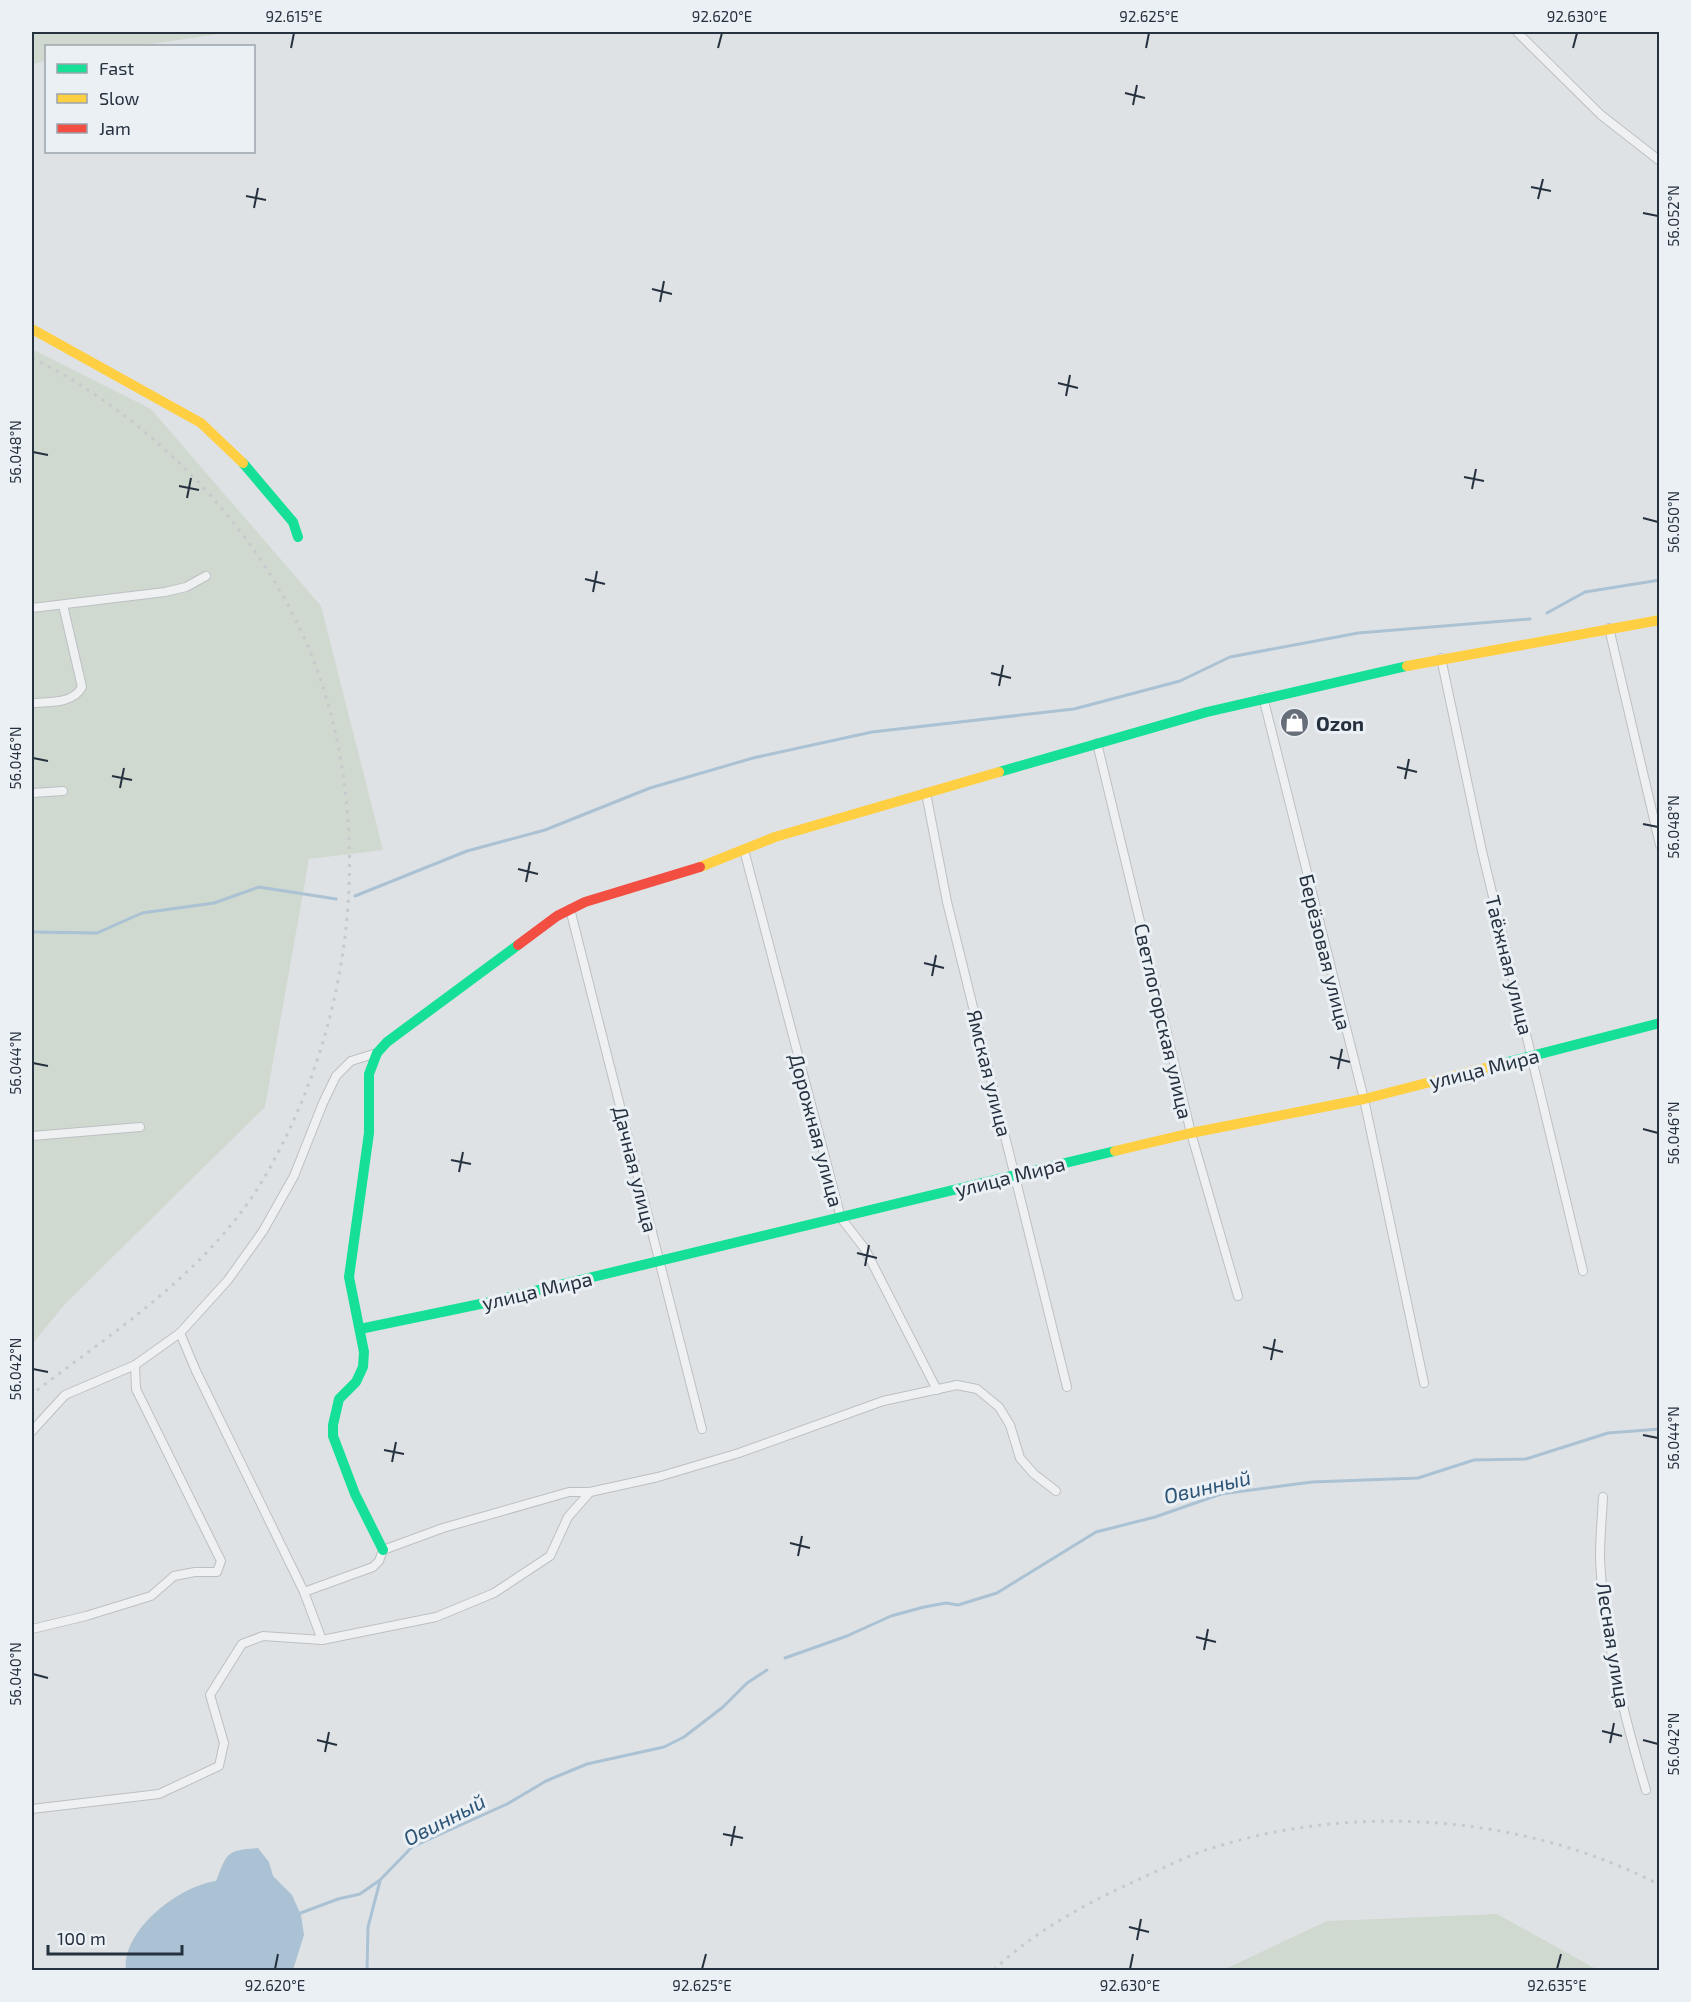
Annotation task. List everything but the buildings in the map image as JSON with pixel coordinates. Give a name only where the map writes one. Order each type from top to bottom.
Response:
[{"type":"street","points":[[1517,32],[1601,115],[1659,161]]},
{"type":"street","points":[[32,329],[201,423],[239,458],[293,522],[298,537]]},
{"type":"street","points":[[32,608],[165,592],[186,587],[206,576]]},
{"type":"street","points":[[32,703],[65,700],[78,694],[82,687],[63,605]]},
{"type":"street","points":[[32,1431],[65,1395],[135,1365],[180,1334],[228,1280],[263,1231],[294,1176],[322,1103],[336,1076],[351,1061],[376,1053],[557,916],[570,909],[585,902],[690,871],[775,837],[1263,697],[1441,658],[1659,620]]},
{"type":"street","points":[[1609,628],[1659,845]]},
{"type":"street","name":"Таёжная улица","points":[[1441,658],[1482,851],[1583,1271]]},
{"type":"street","name":"Берёзовая улица","points":[[1263,697],[1364,1099],[1424,1383]]},
{"type":"street","name":"Светлогорская улица","points":[[1097,743],[1191,1132],[1238,1296]]},
{"type":"street","points":[[32,793],[63,790]]},
{"type":"street","name":"Ямская улица","points":[[926,794],[947,902],[1067,1388]]},
{"type":"street","name":"Дорожная улица","points":[[744,850],[841,1218],[865,1249],[938,1390]]},
{"type":"street","name":"Дачная улица","points":[[570,909],[702,1429]]},
{"type":"street","name":"улица Мира","points":[[360,1329],[841,1218],[1191,1132],[1364,1099],[1659,1023]]},
{"type":"street","points":[[304,1592],[373,1566],[379,1561],[383,1550],[355,1494],[333,1436],[333,1417],[339,1399],[356,1382],[363,1367],[360,1329],[349,1277],[369,1133],[369,1074],[376,1053]]},
{"type":"street","points":[[32,1136],[141,1127]]},
{"type":"street","points":[[180,1334],[195,1371],[304,1592],[322,1640]]},
{"type":"street","points":[[32,1629],[86,1616],[151,1596],[174,1576],[195,1572],[217,1572],[221,1561],[136,1389],[135,1365]]},
{"type":"street","points":[[383,1550],[455,1524],[570,1492],[590,1492],[658,1477],[739,1453],[883,1401],[967,1386],[977,1389],[991,1399],[1005,1415],[1020,1458],[1034,1474],[1056,1491]]},
{"type":"street","points":[[32,1809],[159,1794],[219,1766],[224,1743],[210,1695],[242,1644],[263,1636],[322,1640],[436,1617],[494,1593],[550,1556],[568,1517],[590,1492]]},
{"type":"street","name":"Лесная улица","points":[[1604,1497],[1600,1557],[1612,1654],[1630,1735],[1646,1790]]},
{"type":"shaded area","points":[[32,32],[232,32],[145,45],[45,45],[45,61],[32,64]]},
{"type":"shaded area","points":[[32,349],[151,409],[321,606],[383,850],[309,859],[265,1107],[66,1303],[32,1344]]},
{"type":"shaded area","points":[[1497,1914],[1598,1970],[1223,1970],[1327,1921]]},
{"type":"water","points":[[258,1848],[269,1862],[273,1876],[292,1895],[301,1915],[304,1935],[293,1970],[126,1970],[127,1955],[133,1940],[156,1912],[186,1891],[216,1881],[229,1855],[239,1850]]},
{"type":"waterway","points":[[1547,613],[1585,592],[1660,580]]},
{"type":"waterway","points":[[355,896],[467,851],[545,830],[650,788],[753,758],[872,732],[1074,709],[1180,681],[1230,657],[1358,633],[1530,619]]},
{"type":"waterway","points":[[32,932],[97,933],[142,913],[214,903],[259,887],[336,899]]},
{"type":"waterway","name":"Овинный","points":[[785,1658],[847,1636],[891,1616],[946,1603],[958,1605],[997,1593],[1096,1532],[1155,1517],[1221,1494],[1312,1482],[1418,1478],[1474,1460],[1526,1459],[1608,1433],[1660,1429]]},
{"type":"waterway","name":"Овинный","points":[[298,1914],[338,1899],[360,1894],[380,1880],[412,1847],[507,1804],[546,1781],[587,1764],[664,1747],[684,1737],[723,1707],[747,1683],[767,1670]]},
{"type":"waterway","points":[[367,1970],[368,1927],[380,1881]]},
{"type":"railway","points":[[32,358],[82,386],[131,420],[176,460],[218,504],[255,551],[287,602],[312,656],[330,711],[342,769],[349,828],[349,888],[344,947],[333,1005],[316,1063],[295,1118],[268,1171],[246,1206],[192,1267],[130,1320],[32,1394]]},
{"type":"railway","points":[[994,1970],[1041,1932],[1077,1910],[1177,1861],[1206,1850],[1262,1835],[1319,1825],[1377,1821],[1436,1823],[1494,1830],[1552,1843],[1607,1861],[1660,1885]]},
{"type":"traffic: fast","points":[[243,463],[293,522],[298,537]]},
{"type":"traffic: fast","points":[[999,772],[1207,712],[1407,666]]},
{"type":"traffic: fast","points":[[383,1550],[355,1494],[333,1436],[339,1399],[356,1382],[363,1367],[364,1352],[349,1277],[369,1133],[369,1074],[377,1053],[387,1042],[518,945]]},
{"type":"traffic: fast","points":[[1489,1067],[1660,1023]]},
{"type":"traffic: fast","points":[[360,1329],[485,1303],[1115,1151]]},
{"type":"traffic: slow","points":[[32,329],[201,423],[243,463]]},
{"type":"traffic: slow","points":[[1407,666],[1660,620]]},
{"type":"traffic: slow","points":[[700,867],[775,837],[999,772]]},
{"type":"traffic: slow","points":[[1115,1151],[1191,1133],[1364,1099],[1489,1067]]},
{"type":"traffic: jam","points":[[518,945],[557,916],[585,902],[700,867]]},
{"type":"place","name":"Ozon","points":[[1295,723]]}]
